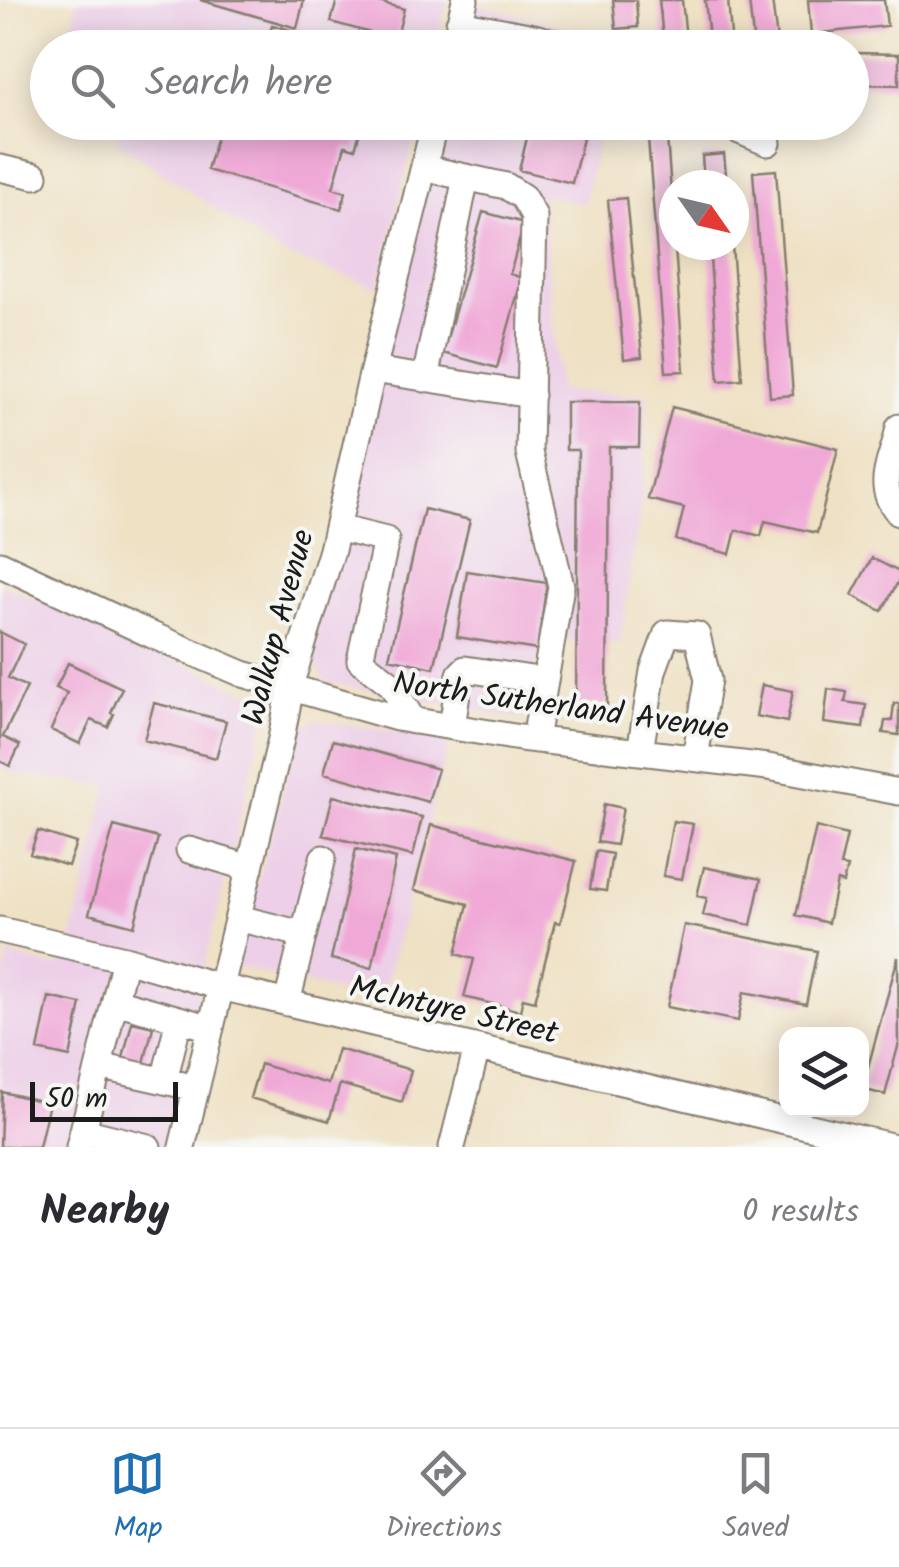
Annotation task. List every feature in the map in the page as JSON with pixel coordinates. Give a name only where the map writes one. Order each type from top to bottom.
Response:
[{"type":"street","points":[[459,23],[496,30]]},
{"type":"street","name":"Walkup Avenue","points":[[190,1145],[196,1088],[282,738],[290,688],[337,528],[431,140]]},
{"type":"street","points":[[761,140],[768,143]]},
{"type":"street","points":[[0,168],[35,176]]},
{"type":"street","points":[[424,168],[506,186],[523,196],[534,216],[529,452],[560,586],[535,740]]},
{"type":"street","points":[[425,378],[466,177]]},
{"type":"street","points":[[373,370],[530,395]]},
{"type":"street","points":[[895,508],[886,494],[885,480],[899,426]]},
{"type":"street","points":[[337,528],[386,540],[360,660],[392,684],[414,721]]},
{"type":"street","name":"North Sutherland Avenue","points":[[0,564],[243,674],[414,721],[535,740],[768,767],[899,792]]},
{"type":"street","points":[[640,751],[653,671],[667,633],[697,635],[708,680],[695,758]]},
{"type":"street","points":[[452,727],[464,669],[545,681]]},
{"type":"street","points":[[189,850],[250,868]]},
{"type":"street","points":[[287,1002],[323,858]]},
{"type":"street","points":[[238,918],[302,937]]},
{"type":"street","name":"McIntyre Street","points":[[0,930],[125,959],[221,987],[894,1147]]},
{"type":"street","points":[[125,959],[81,1139],[148,1147]]},
{"type":"street","points":[[115,1001],[211,1028]]},
{"type":"street","points":[[164,1081],[179,1019]]},
{"type":"street","points":[[452,1147],[477,1048]]},
{"type":"street","points":[[98,1066],[196,1088]]},
{"type":"shaded area","points":[[76,0],[448,0],[440,30],[72,30]]},
{"type":"shaded area","points":[[478,4],[570,30],[470,30]]},
{"type":"shaded area","points":[[414,140],[378,288],[280,253],[117,142]]},
{"type":"shaded area","points":[[439,140],[598,140],[584,204],[542,194],[559,391],[647,395],[643,487],[620,643],[544,639],[521,719],[326,682],[315,665],[312,641]]},
{"type":"shaded area","points":[[0,584],[256,697],[265,716],[165,1147],[0,1147],[0,992],[9,955],[54,967],[68,957],[108,786],[22,775],[0,767]]},
{"type":"shaded area","points":[[315,720],[450,739],[381,1002],[235,966],[300,728]]},
{"type":"building","points":[[200,0],[304,0],[297,28]]},
{"type":"building","points":[[337,0],[371,0],[404,9],[399,30],[360,30],[331,22]]},
{"type":"building","points":[[613,0],[636,0],[638,27],[616,29]]},
{"type":"building","points":[[659,0],[682,0],[685,30],[662,30]]},
{"type":"building","points":[[705,0],[728,0],[730,30],[708,30]]},
{"type":"building","points":[[749,0],[772,0],[776,30],[752,30]]},
{"type":"building","points":[[808,0],[884,0],[887,26],[811,30]]},
{"type":"building","points":[[869,53],[899,54],[899,85],[869,84]]},
{"type":"building","points":[[216,140],[358,140],[355,149],[345,146],[333,188],[346,192],[341,209],[207,170]]},
{"type":"building","points":[[526,140],[583,140],[572,183],[519,170]]},
{"type":"building","points":[[648,140],[667,140],[669,170],[659,170],[659,260],[676,260],[684,371],[666,372]]},
{"type":"building","points":[[724,154],[726,170],[703,170],[702,156]]},
{"type":"building","points":[[776,170],[793,395],[770,397],[753,172]]},
{"type":"building","points":[[626,198],[642,357],[624,359],[608,200]]},
{"type":"building","points":[[483,212],[524,223],[510,274],[522,278],[497,368],[443,353]]},
{"type":"building","points":[[710,260],[733,260],[742,379],[719,381]]},
{"type":"building","points":[[566,402],[640,402],[639,447],[609,447],[607,705],[576,705],[578,450],[566,450]]},
{"type":"building","points":[[672,407],[838,449],[817,533],[765,521],[761,536],[736,530],[730,554],[676,540],[684,508],[648,499]]},
{"type":"building","points":[[424,509],[470,520],[434,668],[389,658]]},
{"type":"building","points":[[872,558],[899,572],[899,580],[882,611],[852,595]]},
{"type":"building","points":[[467,571],[547,583],[537,650],[457,637]]},
{"type":"building","points":[[0,632],[24,644],[8,678],[27,687],[3,737],[20,745],[10,766],[0,761]]},
{"type":"building","points":[[68,663],[122,688],[108,727],[91,720],[80,744],[51,730],[67,693],[56,688]]},
{"type":"building","points":[[762,685],[793,691],[787,722],[756,716]]},
{"type":"building","points":[[828,689],[847,692],[845,702],[866,705],[863,728],[824,723]]},
{"type":"building","points":[[154,703],[226,721],[216,758],[144,740]]},
{"type":"building","points":[[894,703],[899,704],[899,735],[883,733],[885,721],[892,721]]},
{"type":"building","points":[[333,740],[438,769],[428,802],[324,773]]},
{"type":"building","points":[[333,796],[422,817],[413,856],[323,835]]},
{"type":"building","points":[[604,804],[623,808],[616,845],[597,842]]},
{"type":"building","points":[[673,821],[693,824],[682,879],[663,876]]},
{"type":"building","points":[[431,825],[576,861],[560,923],[555,922],[535,1001],[523,998],[520,1011],[464,997],[474,959],[456,954],[468,904],[414,890]]},
{"type":"building","points":[[114,826],[158,838],[134,926],[89,914]]},
{"type":"building","points":[[816,827],[847,835],[840,866],[847,867],[843,883],[837,881],[828,923],[796,915]]},
{"type":"building","points":[[38,831],[76,843],[68,866],[30,854]]},
{"type":"building","points":[[356,849],[396,859],[372,968],[331,959]]},
{"type":"building","points":[[596,851],[612,854],[606,891],[590,889]]},
{"type":"building","points":[[704,867],[761,879],[751,925],[703,915],[707,898],[697,896]]},
{"type":"building","points":[[684,925],[817,951],[806,1004],[744,992],[738,1021],[667,1007]]},
{"type":"building","points":[[898,957],[899,1043],[885,1095],[869,1091],[869,1063]]},
{"type":"building","points":[[49,997],[81,1004],[70,1057],[38,1050]]},
{"type":"building","points":[[132,1022],[153,1027],[142,1071],[121,1066]]},
{"type":"building","points":[[338,1049],[411,1070],[402,1102],[340,1084],[329,1121],[250,1098],[260,1064],[328,1084]]},
{"type":"building","points":[[2,1092],[49,1103],[39,1147],[0,1147]]}]
